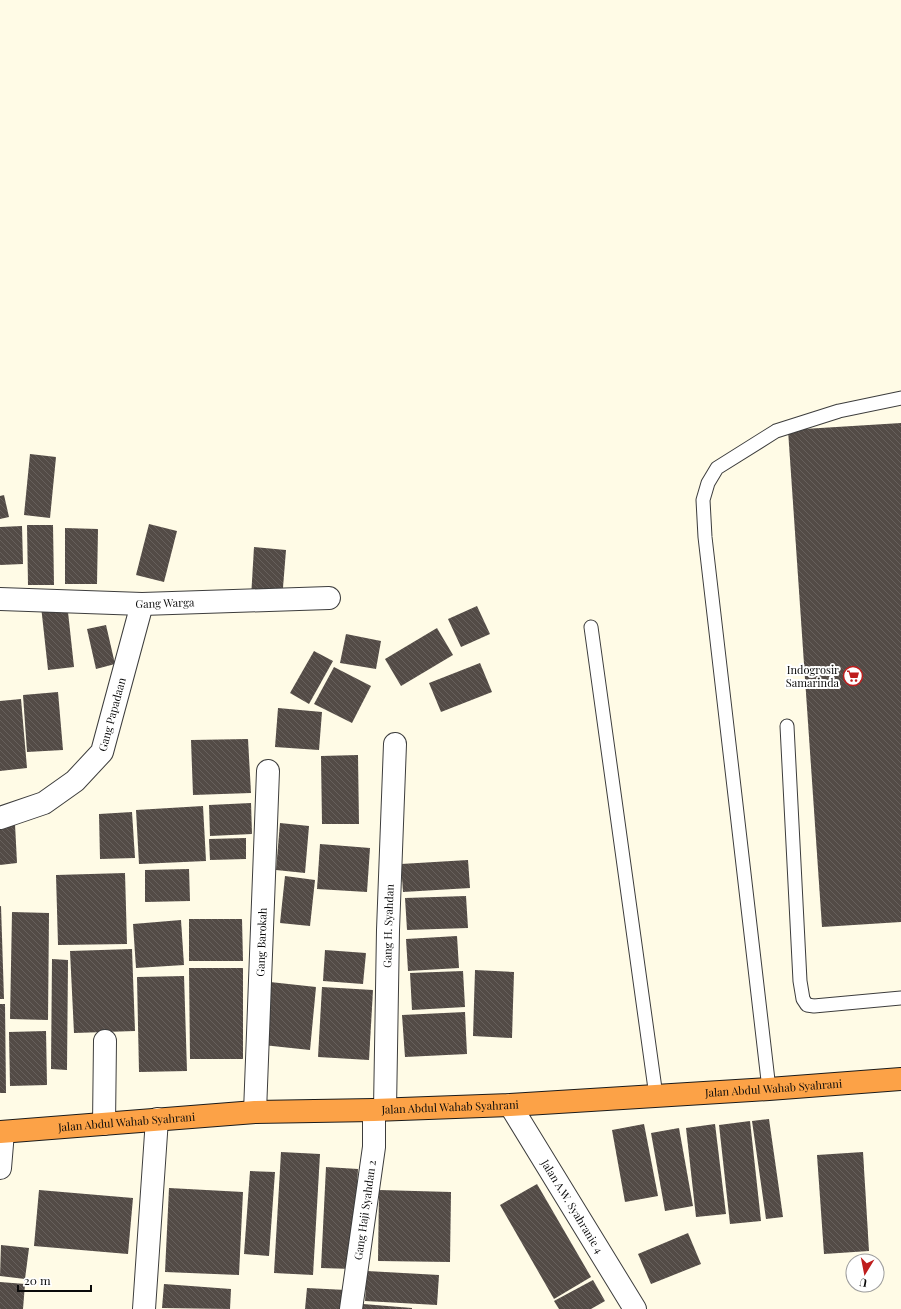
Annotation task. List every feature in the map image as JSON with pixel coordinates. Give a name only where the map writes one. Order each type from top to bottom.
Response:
[{"type":"highway","name":"Jalan Abdul Wahab Syahrani","points":[[1,1132],[255,1112],[510,1105],[769,1089],[901,1079]]},
{"type":"street","name":"Gang Warga","points":[[0,599],[142,604],[329,598]]},
{"type":"street","name":"Gang Papadaan","points":[[0,818],[44,803],[75,781],[102,752],[142,604]]},
{"type":"street","name":"Gang H. Syahdan","points":[[379,1109],[395,744]]},
{"type":"street","name":"Gang Barokah","points":[[255,1112],[268,771]]},
{"type":"street","points":[[104,1124],[105,1041]]},
{"type":"street","name":"Jalan A.W. Syahranie 4","points":[[510,1105],[635,1309]]},
{"type":"street","name":"Gang Haji Syahdan 2","points":[[351,1309],[379,1109]]},
{"type":"street","points":[[144,1309],[157,1119]]},
{"type":"street","points":[[0,1168],[1,1132]]},
{"type":"lane","points":[[769,1089],[705,537],[703,500],[708,483],[717,468],[776,432],[840,410],[901,398]]},
{"type":"lane","points":[[591,627],[656,1096]]},
{"type":"lane","points":[[787,726],[800,981],[803,999],[807,1005],[814,1006],[901,998]]},
{"type":"building","name":"Indogrosir Samarinda","points":[[901,423],[901,922],[822,927],[788,430]]},
{"type":"building","points":[[30,454],[56,457],[50,518],[24,515]]},
{"type":"building","points":[[4,495],[9,517],[0,519],[0,496]]},
{"type":"building","points":[[149,524],[177,531],[164,582],[136,575]]},
{"type":"building","points":[[27,525],[53,525],[54,585],[28,585]]},
{"type":"building","points":[[22,526],[23,564],[0,565],[0,527]]},
{"type":"building","points":[[65,528],[98,529],[97,584],[65,584]]},
{"type":"building","points":[[254,547],[286,550],[282,600],[251,598]]},
{"type":"building","points":[[67,603],[74,667],[48,670],[41,606]]},
{"type":"building","points":[[477,606],[490,634],[461,647],[448,619]]},
{"type":"building","points":[[106,625],[115,664],[96,669],[87,629]]},
{"type":"building","points":[[437,628],[453,655],[401,686],[385,659]]},
{"type":"building","points":[[346,634],[381,641],[376,669],[340,663]]},
{"type":"building","points":[[314,651],[333,661],[309,704],[290,693]]},
{"type":"building","points":[[480,663],[492,692],[441,712],[429,683]]},
{"type":"building","points":[[334,667],[371,686],[352,723],[314,704]]},
{"type":"building","points":[[58,692],[63,750],[27,752],[23,695]]},
{"type":"building","points":[[21,699],[27,768],[0,771],[0,701]]},
{"type":"building","points":[[278,708],[322,712],[319,750],[275,747]]},
{"type":"building","points":[[248,739],[251,793],[193,795],[191,740]]},
{"type":"building","points":[[358,755],[359,824],[322,824],[321,756]]},
{"type":"building","points":[[251,803],[252,834],[210,836],[209,805]]},
{"type":"building","points":[[203,806],[206,861],[139,864],[136,810]]},
{"type":"building","points":[[132,812],[135,858],[100,859],[99,814]]},
{"type":"building","points":[[280,823],[309,826],[305,873],[276,870]]},
{"type":"building","points":[[15,824],[17,863],[0,865],[0,825]]},
{"type":"building","points":[[246,838],[246,859],[210,860],[209,839]]},
{"type":"building","points":[[320,844],[370,848],[367,892],[317,889]]},
{"type":"building","points":[[468,860],[470,888],[403,892],[401,864]]},
{"type":"building","points":[[189,869],[190,901],[145,902],[145,870]]},
{"type":"building","points":[[125,873],[127,944],[58,945],[56,875]]},
{"type":"building","points":[[285,876],[315,880],[310,926],[280,923]]},
{"type":"building","points":[[466,896],[468,928],[407,930],[405,898]]},
{"type":"building","points":[[1,906],[4,999],[0,999]]},
{"type":"building","points":[[12,912],[49,913],[48,1020],[10,1019]]},
{"type":"building","points":[[189,919],[242,919],[243,961],[189,961]]},
{"type":"building","points":[[181,920],[184,965],[136,968],[133,924]]},
{"type":"building","points":[[457,936],[459,968],[408,971],[406,939]]},
{"type":"building","points":[[132,949],[135,1031],[74,1033],[70,951]]},
{"type":"building","points":[[325,950],[366,953],[363,984],[323,981]]},
{"type":"building","points":[[52,959],[68,960],[67,1070],[51,1069]]},
{"type":"building","points":[[189,968],[243,968],[243,1059],[190,1059]]},
{"type":"building","points":[[475,970],[514,972],[512,1038],[473,1036]]},
{"type":"building","points":[[463,971],[465,1007],[412,1010],[410,973]]},
{"type":"building","points":[[184,976],[187,1071],[139,1072],[137,977]]},
{"type":"building","points":[[270,982],[316,987],[310,1050],[263,1045]]},
{"type":"building","points":[[322,987],[373,990],[369,1060],[318,1057]]},
{"type":"building","points":[[0,1004],[5,1004],[6,1093],[0,1093]]},
{"type":"building","points":[[465,1012],[467,1054],[405,1057],[402,1015]]},
{"type":"building","points":[[46,1031],[47,1085],[10,1086],[9,1032]]},
{"type":"building","points":[[769,1119],[783,1217],[766,1219],[752,1121]]},
{"type":"building","points":[[750,1121],[761,1221],[730,1224],[719,1125]]},
{"type":"building","points":[[644,1124],[658,1196],[625,1202],[612,1130]]},
{"type":"building","points":[[715,1124],[726,1214],[696,1217],[686,1128]]},
{"type":"building","points":[[679,1128],[693,1206],[665,1211],[651,1133]]},
{"type":"building","points":[[281,1152],[320,1154],[313,1275],[274,1273]]},
{"type":"building","points":[[863,1152],[869,1251],[824,1254],[817,1155]]},
{"type":"building","points":[[326,1167],[358,1169],[353,1269],[321,1268]]},
{"type":"building","points":[[250,1171],[275,1172],[269,1256],[244,1254]]},
{"type":"building","points":[[537,1184],[591,1277],[554,1299],[500,1205]]},
{"type":"building","points":[[169,1188],[243,1192],[239,1275],[165,1272]]},
{"type":"building","points":[[39,1190],[133,1198],[128,1254],[34,1246]]},
{"type":"building","points":[[379,1190],[451,1192],[450,1262],[378,1261]]},
{"type":"building","points":[[688,1233],[701,1264],[651,1284],[638,1254]]},
{"type":"building","points":[[1,1245],[29,1248],[25,1279],[0,1276]]},
{"type":"building","points":[[367,1271],[439,1275],[437,1305],[365,1301]]},
{"type":"building","points":[[593,1280],[605,1301],[591,1309],[559,1309],[554,1301]]},
{"type":"building","points":[[0,1282],[25,1284],[23,1309],[0,1309]]},
{"type":"building","points":[[164,1284],[231,1289],[230,1309],[162,1308]]},
{"type":"building","points":[[307,1288],[346,1290],[345,1309],[305,1309]]},
{"type":"building","points":[[363,1304],[412,1308],[412,1309],[362,1309]]},
{"type":"place","name":"Indogrosir Samarinda","points":[[853,676]]}]
